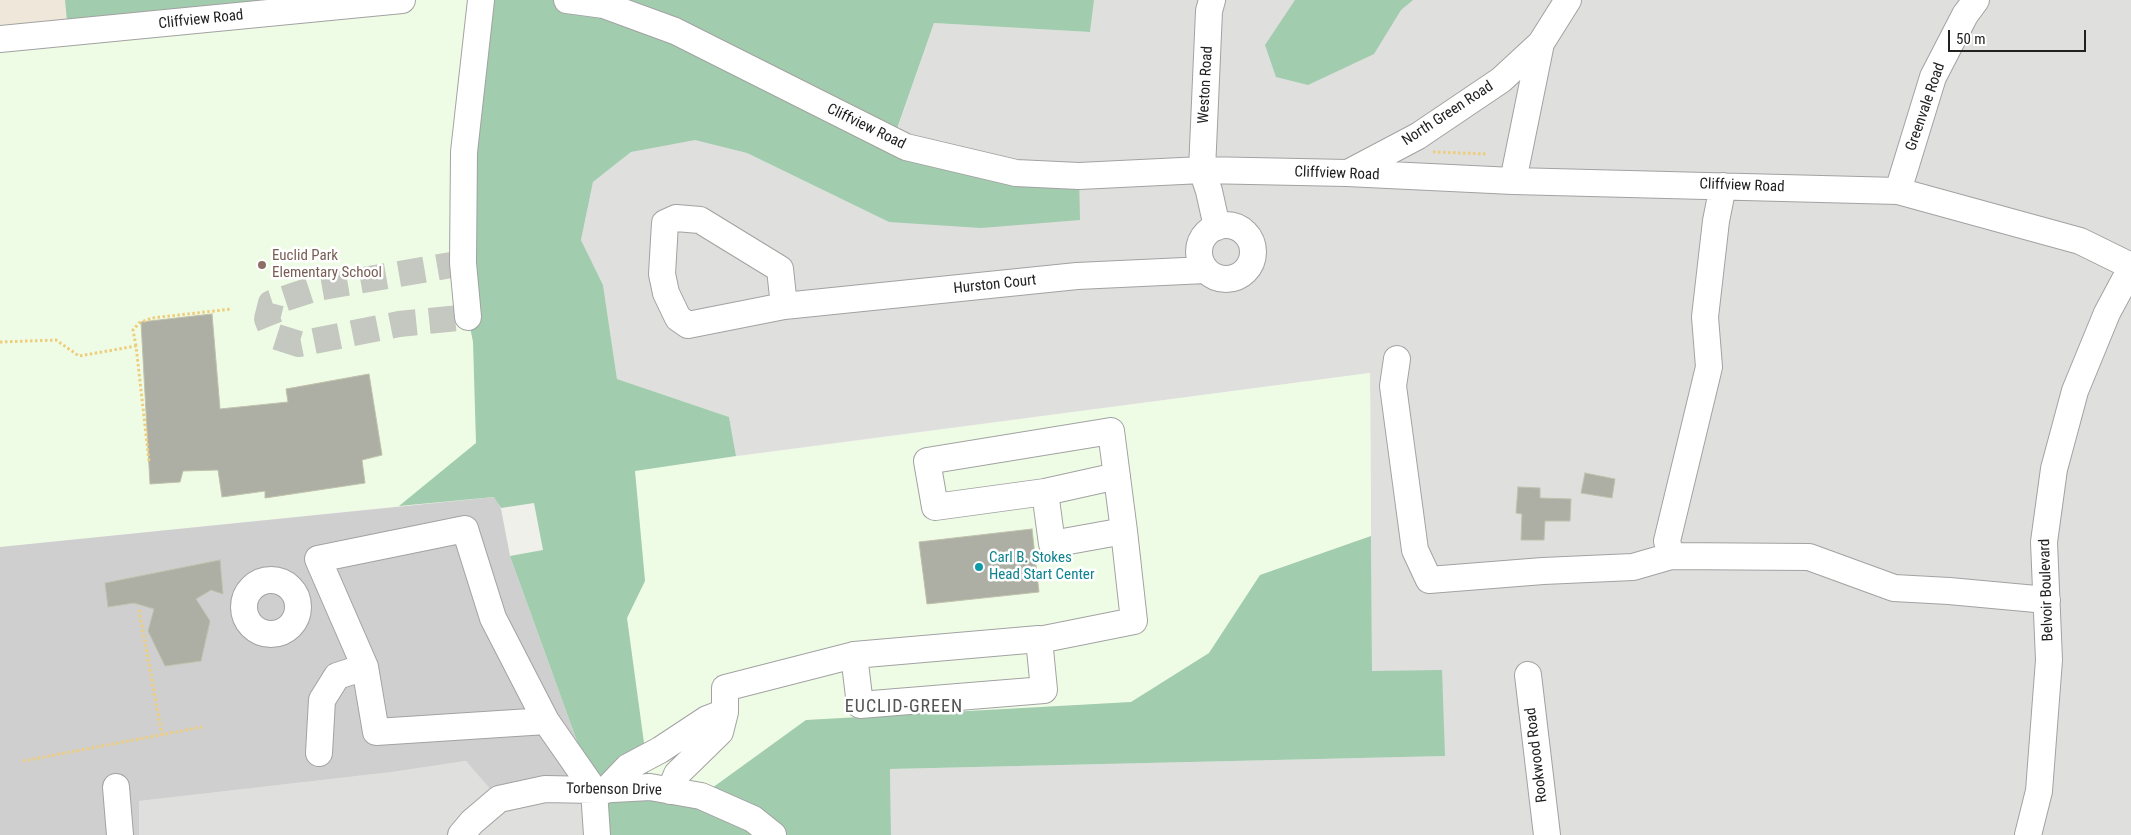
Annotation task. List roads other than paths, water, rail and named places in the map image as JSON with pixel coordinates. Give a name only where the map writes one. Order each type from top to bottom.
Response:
[{"type":"street","name":"Cliffview Road","points":[[0,39],[397,0]]},
{"type":"street","points":[[468,317],[463,264],[464,152],[481,0]]},
{"type":"street","name":"Cliffview Road","points":[[567,0],[604,5],[676,30],[906,147],[1016,173],[1079,176],[1202,170],[1347,173],[1513,181],[1898,191],[2080,241],[2131,267]]},
{"type":"street","name":"Weston Road","points":[[1202,170],[1209,11],[1212,0]]},
{"type":"street","name":"North Green Road","points":[[1347,173],[1418,136],[1501,80],[1541,43],[1568,0]]},
{"type":"street","name":"Greenvale Road","points":[[1898,191],[1934,77],[1965,15],[1976,0]]},
{"type":"street","name":"North Green Road","points":[[1513,181],[1541,43]]},
{"type":"street","points":[[1202,170],[1209,191],[1216,226],[1203,238],[1200,246],[1199,254],[1206,270]]},
{"type":"street","points":[[1671,556],[1667,541],[1709,367],[1705,317],[1716,221],[1723,186]]},
{"type":"street","name":"Hurston Court","points":[[784,306],[780,269],[700,220],[676,218],[665,224],[662,274],[666,293],[678,318],[688,325],[784,306],[1077,276],[1206,270],[1213,276],[1230,279],[1239,276],[1252,263],[1253,245],[1243,230],[1235,226],[1216,226]]},
{"type":"street","name":"Belvoir Boulevard","points":[[2028,835],[2040,782],[2049,660],[2044,542],[2054,469],[2075,391],[2107,313],[2131,267]]},
{"type":"street","points":[[1397,359],[1393,386],[1415,550],[1429,580],[1543,571],[1633,567],[1671,556],[1809,557],[1894,588],[2047,600]]},
{"type":"street","points":[[670,791],[677,774],[720,732],[725,712],[725,688],[854,654],[1039,640],[1134,621],[1112,431],[927,461],[935,507],[1045,492],[1117,476]]},
{"type":"street","points":[[1045,492],[1052,544],[1124,531]]},
{"type":"street","points":[[290,586],[318,559],[464,529],[493,618],[546,721],[600,790],[597,835]]},
{"type":"street","points":[[318,559],[366,667],[376,732],[546,721]]},
{"type":"street","points":[[854,654],[860,705],[1044,690],[1039,640]]},
{"type":"street","points":[[319,753],[322,700],[337,676],[366,667]]},
{"type":"street","name":"Rookwood Road","points":[[1528,675],[1547,835]]},
{"type":"street","points":[[600,790],[628,767],[660,750],[707,719],[725,712]]},
{"type":"street","points":[[660,750],[694,758]]},
{"type":"street","points":[[116,787],[120,835]]},
{"type":"street","name":"Torbenson Drive","points":[[460,835],[499,799],[545,789],[600,790],[650,787],[701,796],[753,819],[773,835]]},
{"type":"tunnel","points":[[463,263],[317,288],[271,303],[267,319],[274,336],[299,344],[399,324],[468,317]]},
{"type":"place","name":"Euclid Park Elementary School","points":[[262,265]]},
{"type":"place","name":"Carl B. Stokes Head Start Center","points":[[979,567]]},
{"type":"district","name":"EUCLID-GREEN","points":[[904,707]]}]
